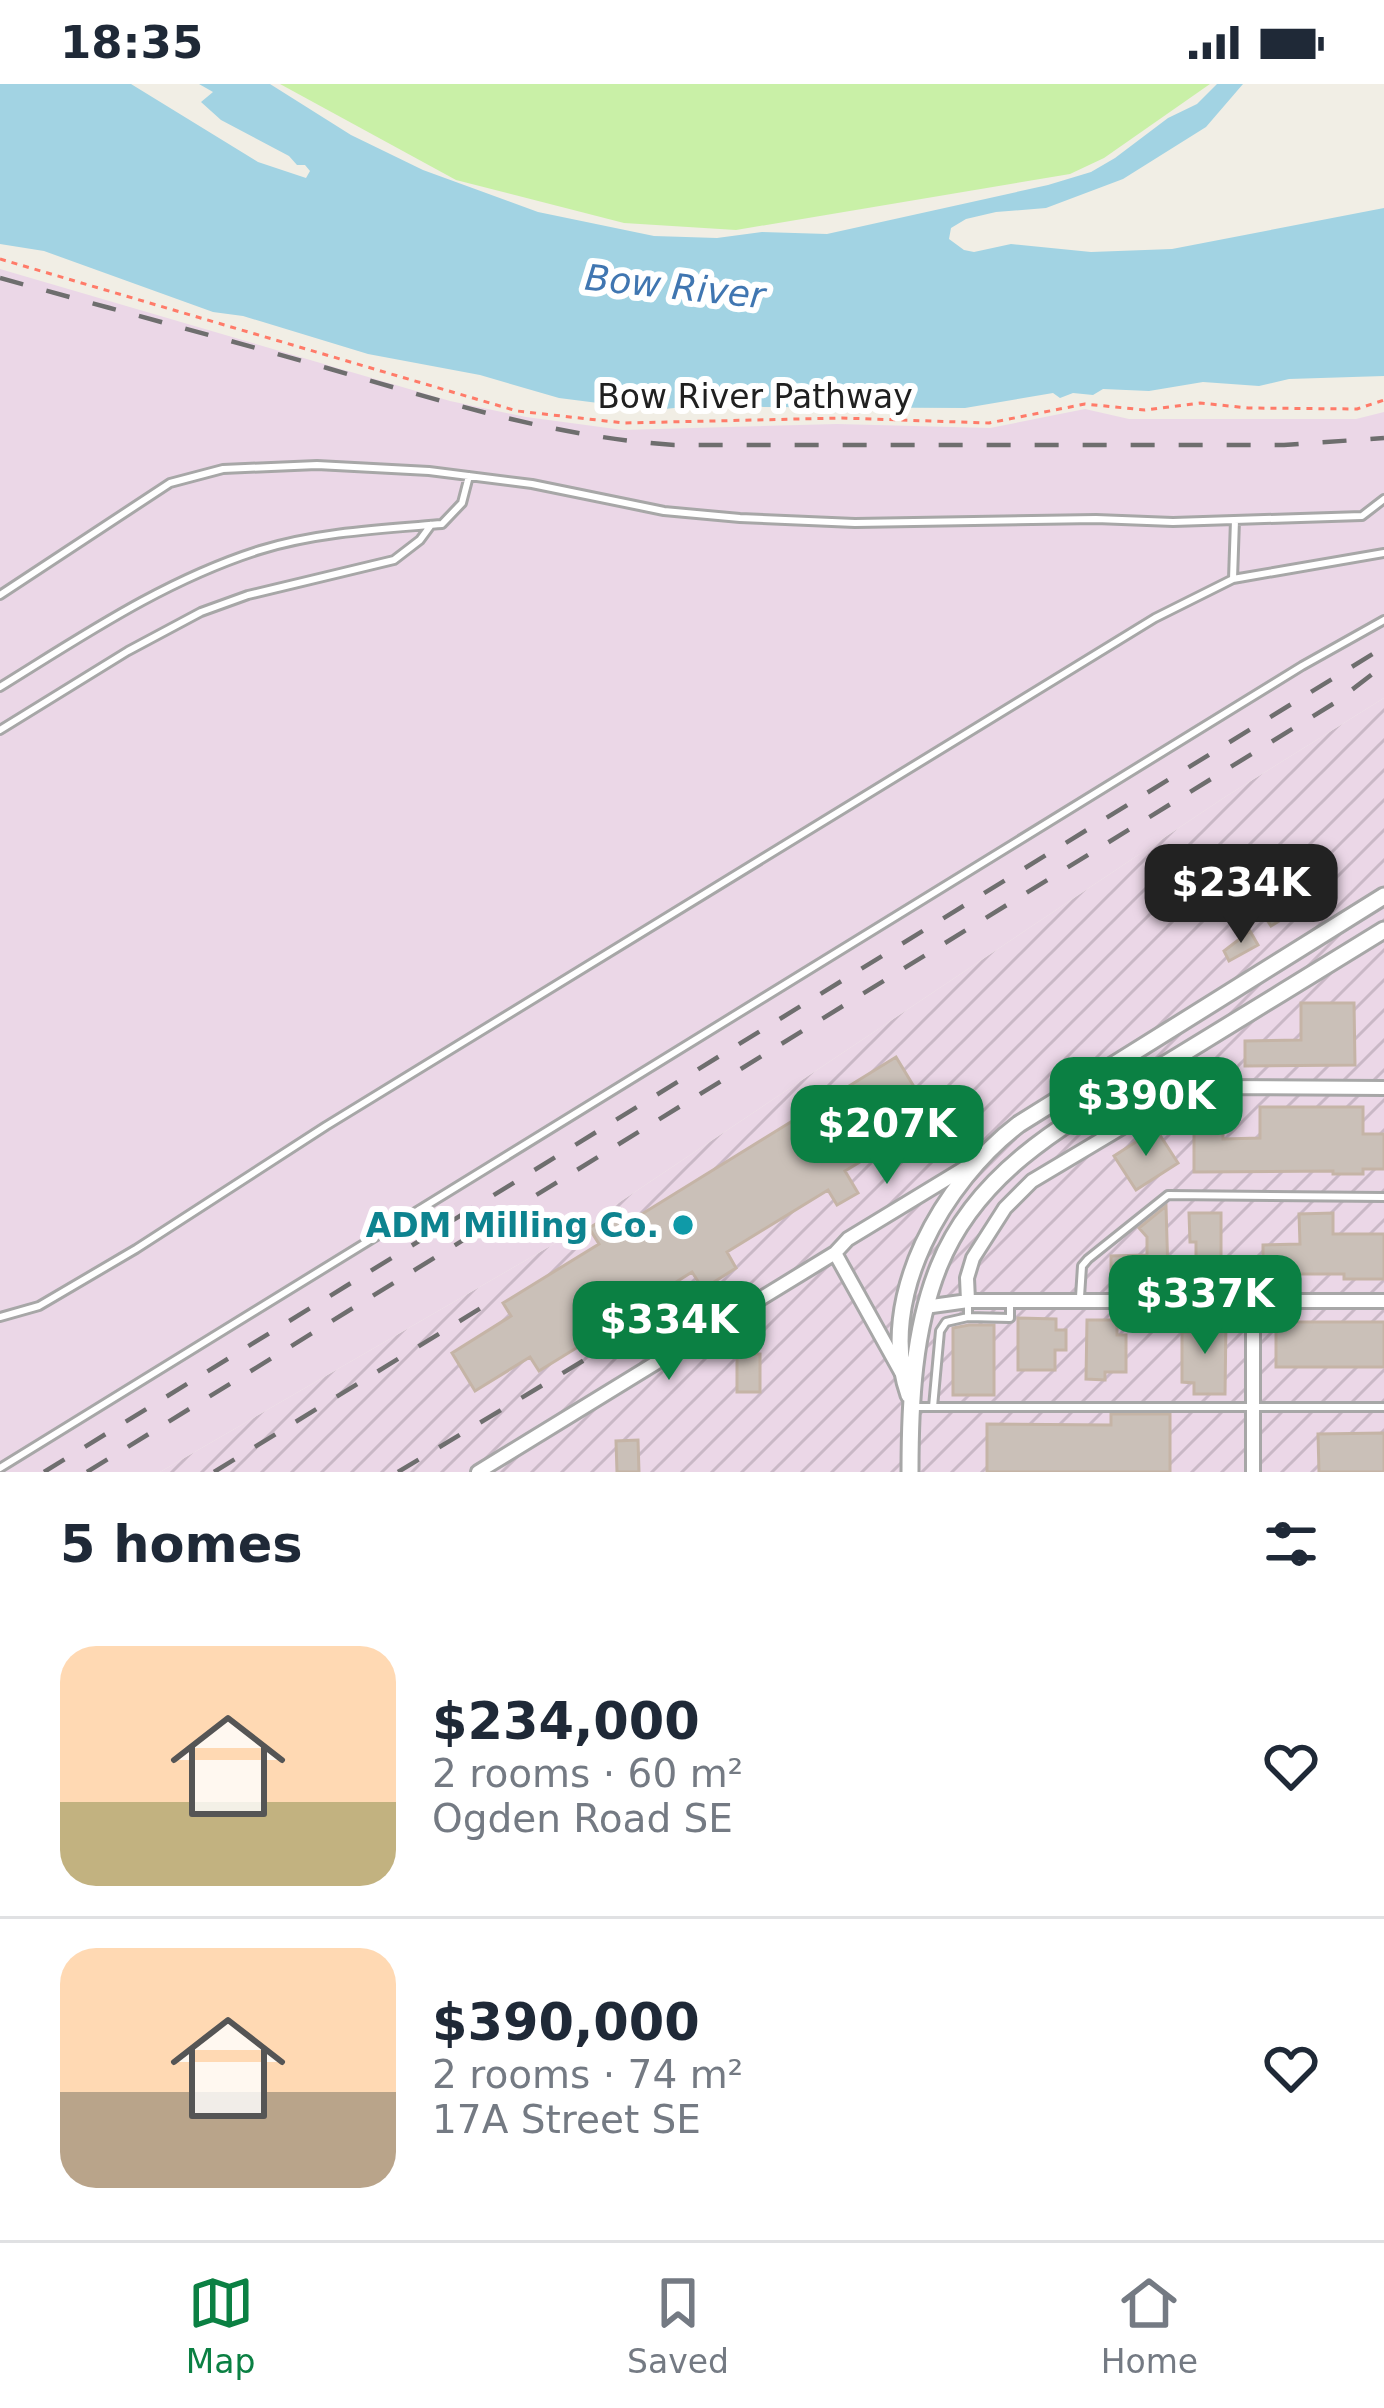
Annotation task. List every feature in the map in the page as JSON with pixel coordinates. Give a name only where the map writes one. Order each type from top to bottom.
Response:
[{"type":"street","points":[[478,1472],[835,1253],[848,1239],[973,1163],[1019,1124],[1384,896]]},
{"type":"street","points":[[910,1472],[910,1403],[926,1307],[958,1228],[983,1193],[1016,1160],[1384,930]]},
{"type":"street","points":[[968,1301],[967,1278],[973,1258],[1005,1208],[1032,1181],[1146,1113],[1214,1087],[1384,1088]]},
{"type":"street","points":[[901,1372],[903,1319],[926,1236],[973,1163]]},
{"type":"street","points":[[835,1253],[901,1372],[910,1403]]},
{"type":"street","points":[[1253,1300],[1253,1472]]},
{"type":"street","points":[[926,1307],[968,1301],[1384,1301]]},
{"type":"lane","points":[[0,596],[170,483],[223,470],[317,465],[469,476],[648,508],[855,523],[1363,516],[1384,499]]},
{"type":"lane","points":[[0,687],[156,592],[238,558],[321,537],[442,524],[462,503],[469,476]]},
{"type":"lane","points":[[1233,579],[1235,520]]},
{"type":"lane","points":[[0,730],[128,650],[201,612],[248,595],[394,560],[431,525]]},
{"type":"lane","points":[[0,1317],[61,1294],[326,1126],[1155,618],[1233,579],[1384,553]]},
{"type":"lane","points":[[0,1468],[1302,665],[1384,620]]},
{"type":"lane","points":[[1080,1301],[1082,1267],[1088,1258],[1168,1196],[1384,1197]]},
{"type":"lane","points":[[968,1301],[968,1317]]},
{"type":"lane","points":[[933,1407],[942,1324],[968,1317],[1010,1318],[1010,1301]]},
{"type":"lane","points":[[910,1403],[933,1407],[1384,1407]]},
{"type":"path","name":"Bow River Pathway","points":[[0,259],[517,411],[578,419],[642,424],[842,418],[988,423],[1085,404],[1144,410],[1200,403],[1357,409],[1384,400]]},
{"type":"shaded area","points":[[0,269],[450,401],[623,430],[837,424],[990,428],[1085,409],[1129,419],[1356,419],[1384,412],[1384,698],[1225,797],[578,1230],[160,1472],[0,1472]]},
{"type":"shaded area","points":[[1384,698],[1384,1472],[160,1472],[578,1230],[1225,797]]},
{"type":"green space","points":[[280,84],[1210,84],[1104,158],[1070,174],[736,230],[624,223],[456,180]]},
{"type":"water","name":"Bow River","points":[[0,84],[131,84],[258,162],[306,178],[310,171],[305,165],[297,165],[289,156],[221,120],[201,102],[213,92],[199,84],[270,84],[351,135],[423,170],[538,212],[654,236],[717,238],[762,232],[827,234],[1048,185],[1091,172],[1115,158],[1168,118],[1197,104],[1217,84],[1243,84],[1206,127],[1123,179],[1046,208],[966,219],[951,228],[949,239],[974,252],[1011,244],[1091,252],[1172,249],[1384,208],[1384,376],[1289,379],[1259,386],[1203,382],[1149,391],[1103,389],[1093,395],[1073,393],[1060,398],[1053,393],[965,408],[763,407],[739,402],[653,410],[559,398],[213,312],[44,251],[0,244]]},
{"type":"building","points":[[1299,886],[1310,902],[1271,926],[1265,917],[1292,900],[1288,893]]},
{"type":"building","points":[[1250,931],[1258,945],[1229,961],[1224,951]]},
{"type":"building","points":[[1301,1003],[1354,1003],[1355,1065],[1245,1066],[1245,1041],[1301,1040]]},
{"type":"building","name":"ADM Milling Co.","points":[[896,1057],[933,1118],[845,1171],[858,1193],[837,1205],[828,1190],[727,1252],[736,1268],[703,1289],[692,1272],[662,1291],[674,1310],[661,1318],[651,1302],[539,1371],[530,1357],[475,1391],[452,1353],[511,1316],[503,1303],[599,1244],[589,1228],[621,1209],[629,1222]]},
{"type":"building","points":[[1260,1107],[1363,1107],[1363,1134],[1384,1134],[1384,1169],[1363,1169],[1363,1174],[1194,1172],[1194,1109],[1223,1109],[1223,1139],[1260,1138]]},
{"type":"building","points":[[1156,1129],[1178,1163],[1136,1190],[1114,1156]]},
{"type":"building","points":[[1166,1206],[1168,1274],[1111,1275],[1111,1256],[1147,1255],[1147,1237],[1139,1228]]},
{"type":"building","points":[[1189,1213],[1221,1213],[1221,1274],[1196,1274],[1196,1242],[1190,1242]]},
{"type":"building","points":[[1333,1213],[1333,1234],[1384,1234],[1384,1279],[1263,1274],[1263,1245],[1300,1244],[1299,1214]]},
{"type":"building","points":[[1018,1318],[1056,1319],[1056,1330],[1066,1330],[1066,1350],[1055,1350],[1055,1370],[1018,1370]]},
{"type":"building","points":[[1087,1320],[1117,1320],[1117,1335],[1126,1335],[1126,1372],[1105,1372],[1105,1380],[1086,1379]]},
{"type":"building","points":[[1192,1322],[1226,1322],[1225,1394],[1194,1394],[1194,1383],[1182,1382],[1182,1332],[1192,1332]]},
{"type":"building","points":[[1276,1322],[1384,1322],[1384,1367],[1276,1367]]},
{"type":"building","points":[[994,1325],[994,1395],[953,1395],[953,1328]]},
{"type":"building","points":[[737,1354],[760,1354],[760,1392],[737,1392]]},
{"type":"building","points":[[1111,1414],[1170,1414],[1170,1472],[987,1472],[987,1424],[1111,1425]]},
{"type":"building","points":[[1384,1433],[1384,1472],[1319,1472],[1318,1434]]},
{"type":"building","points":[[638,1440],[639,1472],[617,1472],[616,1441]]},
{"type":"railway","points":[[0,278],[455,405],[629,441],[674,445],[1284,445],[1384,438]]},
{"type":"railway","points":[[44,1472],[1384,647]]},
{"type":"railway","points":[[87,1472],[1336,702],[1384,665]]},
{"type":"railway","points":[[214,1472],[494,1300]]},
{"type":"railway","points":[[398,1472],[601,1350]]},
{"type":"place","name":"ADM Milling Co.","points":[[683,1225]]}]
